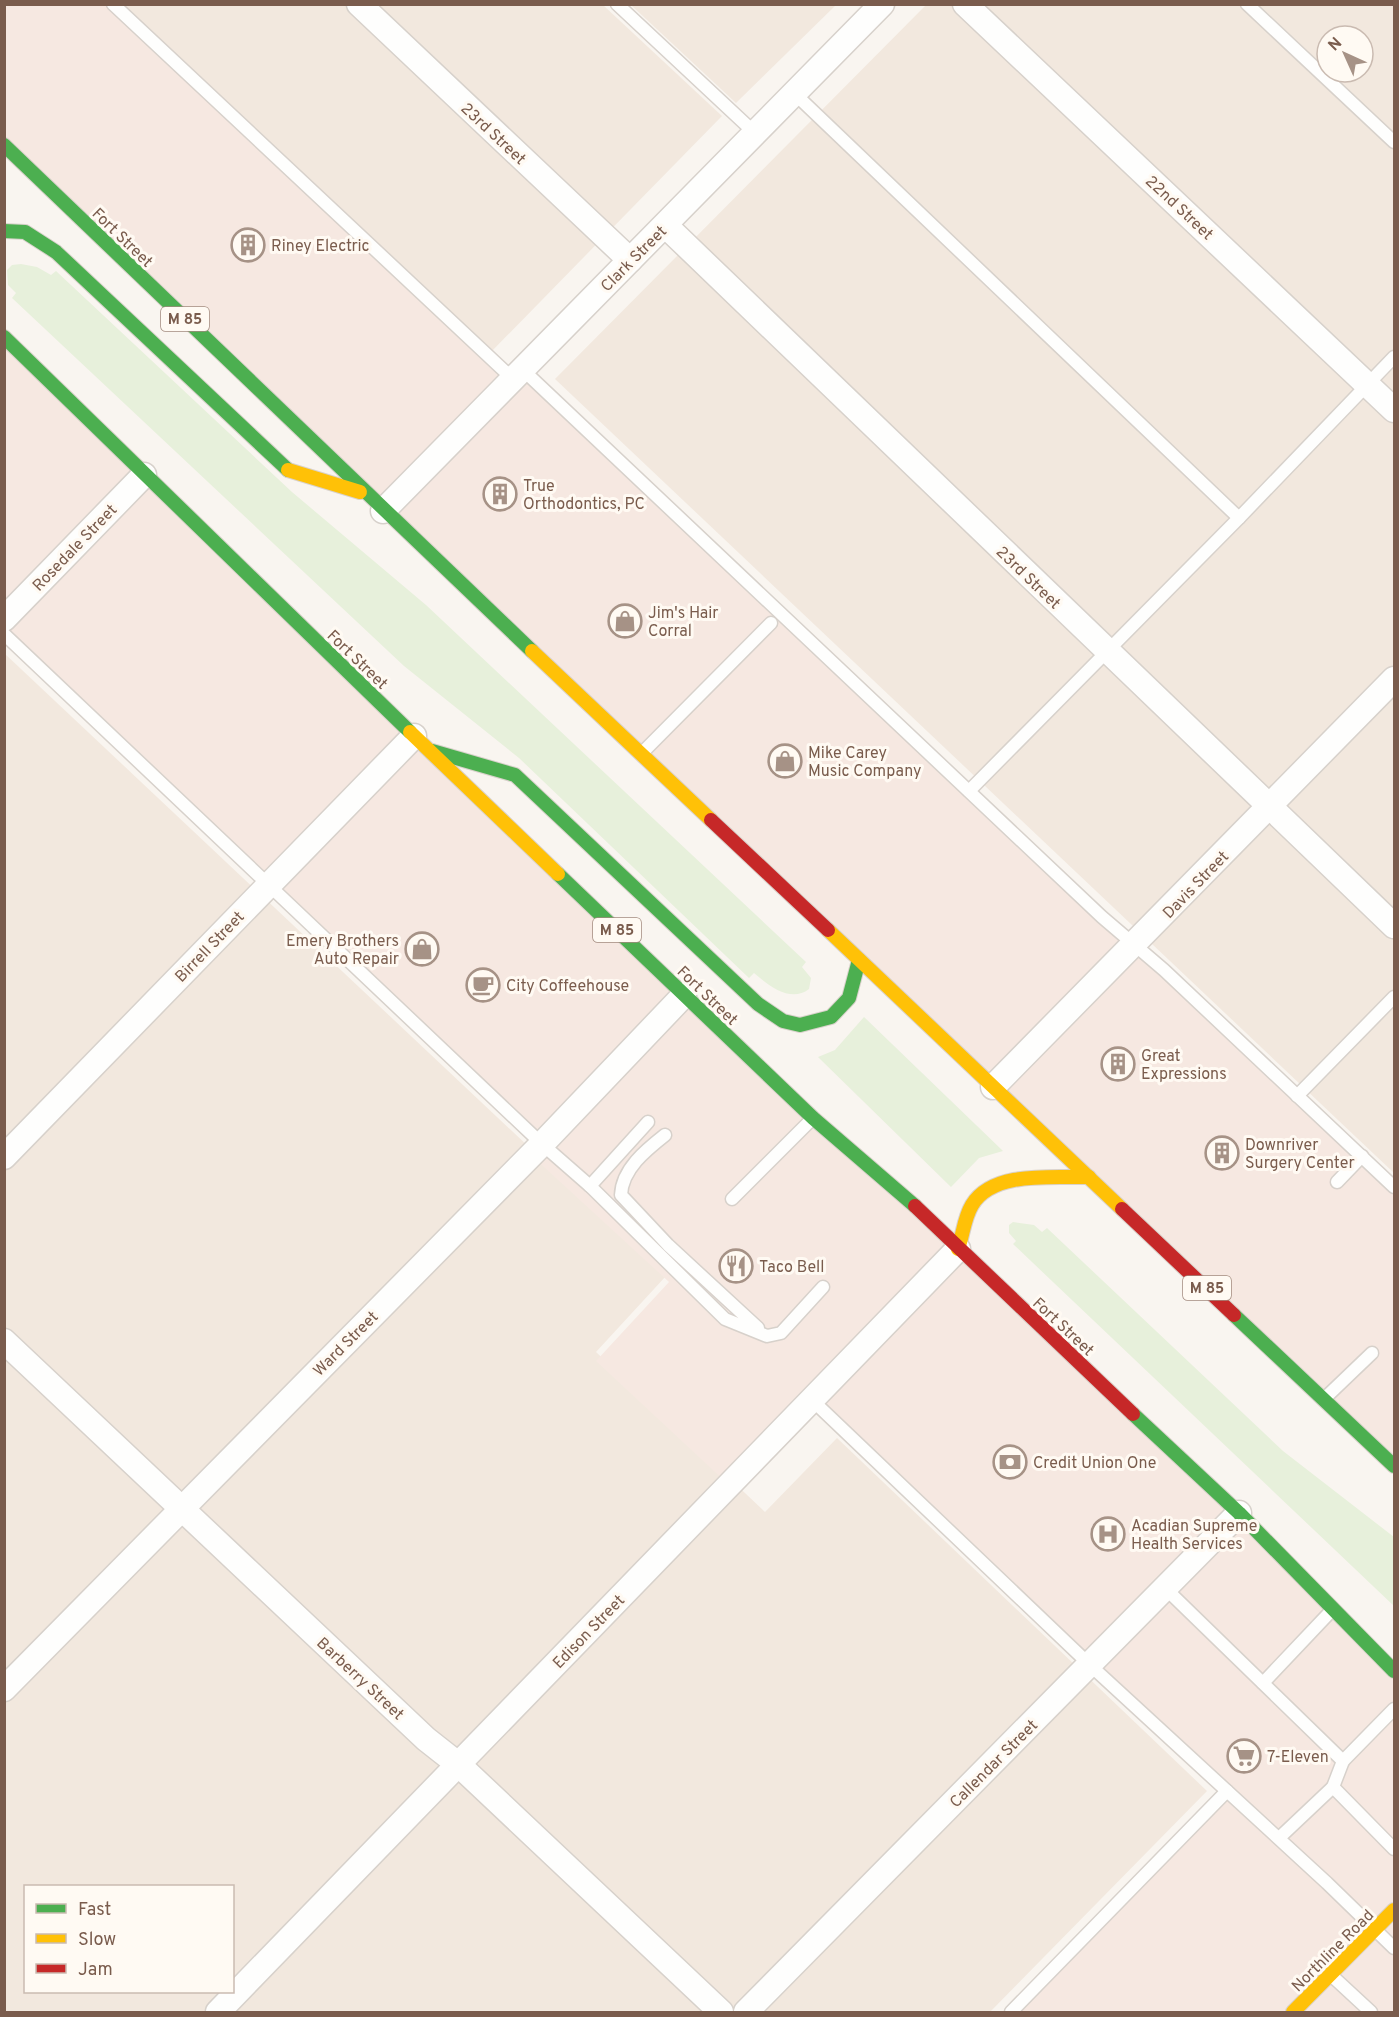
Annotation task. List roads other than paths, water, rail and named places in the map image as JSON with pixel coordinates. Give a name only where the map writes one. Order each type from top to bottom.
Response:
[{"type":"main road","name":"Fort Street","points":[[4,145],[383,511],[1395,1466]]},
{"type":"main road","points":[[4,231],[9,229],[33,235],[56,252],[291,473],[365,493]]},
{"type":"main road","name":"Fort Street","points":[[4,338],[421,743],[813,1118],[911,1202],[1239,1513],[1395,1671]]},
{"type":"main road","points":[[421,743],[515,775],[758,1004],[783,1021],[800,1025],[831,1017],[849,998],[859,960]]},
{"type":"main road","points":[[958,1249],[972,1205],[979,1195],[991,1186],[1007,1182],[1089,1177]]},
{"type":"main road","name":"Northline Road","points":[[1293,2013],[1395,1910]]},
{"type":"street","name":"23rd Street","points":[[359,4],[630,260]]},
{"type":"street","name":"Clark Street","points":[[383,511],[882,4]]},
{"type":"street","name":"22nd Street","points":[[965,4],[1395,410]]},
{"type":"street","name":"23rd Street","points":[[666,226],[1106,651],[1395,926]]},
{"type":"street","name":"Rosedale Street","points":[[4,619],[144,475]]},
{"type":"street","name":"Davis Street","points":[[993,1087],[1395,679]]},
{"type":"street","name":"Birrell Street","points":[[4,1157],[269,885],[421,743]]},
{"type":"street","name":"Ward Street","points":[[4,1689],[542,1144],[684,995]]},
{"type":"street","name":"Edison Street","points":[[218,2013],[958,1249]]},
{"type":"street","name":"Barberry Street","points":[[4,1341],[426,1739],[459,1765],[720,2013]]},
{"type":"street","name":"Callendar Street","points":[[746,2013],[1239,1513]]},
{"type":"lane","points":[[112,4],[518,374],[1395,1187]]},
{"type":"lane","points":[[616,4],[756,134]]},
{"type":"lane","points":[[1247,4],[1395,142]]},
{"type":"lane","points":[[795,94],[1239,518]]},
{"type":"lane","points":[[969,791],[1395,357]]},
{"type":"lane","points":[[641,754],[771,623]]},
{"type":"lane","points":[[4,634],[542,1144],[590,1186],[724,1319],[767,1336],[781,1333],[823,1287]]},
{"type":"lane","points":[[1297,1096],[1395,998]]},
{"type":"lane","points":[[732,1199],[813,1118]]},
{"type":"lane","points":[[590,1186],[648,1122]]},
{"type":"lane","points":[[665,1135],[649,1148],[626,1174],[621,1182],[621,1195],[668,1245],[767,1336]]},
{"type":"lane","points":[[1337,1182],[1362,1156]]},
{"type":"lane","points":[[1324,1399],[1372,1353]]},
{"type":"lane","points":[[811,1399],[1090,1665],[1395,1948]]},
{"type":"lane","points":[[1165,1588],[1343,1761]]},
{"type":"lane","points":[[1263,1683],[1334,1608]]},
{"type":"lane","points":[[1279,1838],[1333,1787],[1343,1761],[1395,1709]]},
{"type":"lane","points":[[1333,1787],[1395,1849]]},
{"type":"lane","points":[[1011,2013],[1227,1791]]},
{"type":"lane","points":[[1330,1974],[1371,2013]]},
{"type":"place","name":"Riney Electric","points":[[248,245]]},
{"type":"place","name":"True Orthodontics, PC","points":[[500,494]]},
{"type":"place","name":"Jim's Hair Corral","points":[[625,621]]},
{"type":"place","name":"Mike Carey Music Company","points":[[785,761]]},
{"type":"place","name":"Emery Brothers Auto Repair","points":[[422,949]]},
{"type":"place","name":"City Coffeehouse","points":[[483,985]]},
{"type":"place","name":"Great Expressions","points":[[1118,1064]]},
{"type":"place","name":"Downriver Surgery Center","points":[[1222,1153]]},
{"type":"place","name":"Taco Bell","points":[[736,1266]]},
{"type":"place","name":"Credit Union One","points":[[1010,1462]]},
{"type":"place","name":"Acadian Supreme Health Services","points":[[1108,1534]]},
{"type":"place","name":"7-Eleven","points":[[1244,1756]]}]
